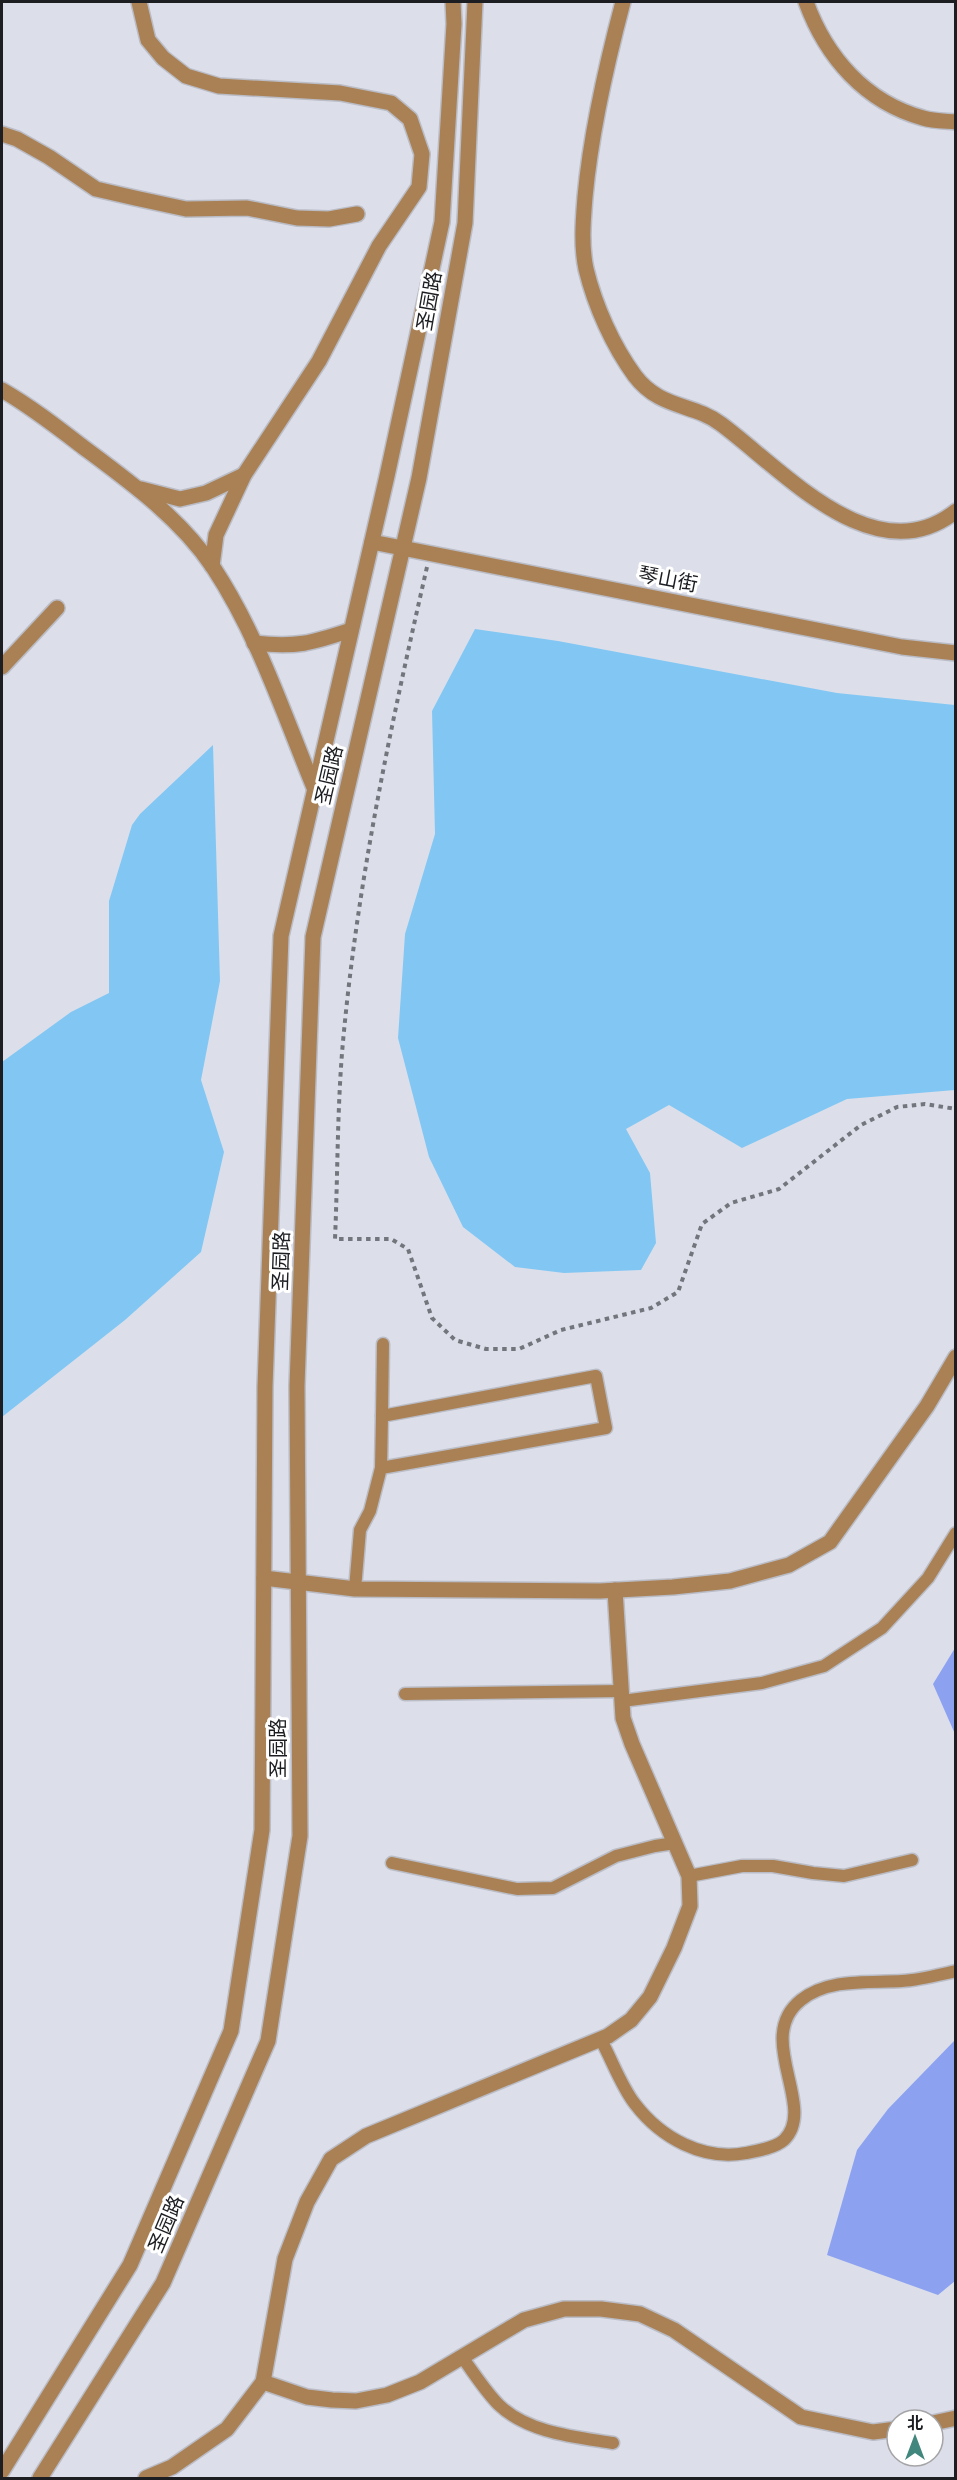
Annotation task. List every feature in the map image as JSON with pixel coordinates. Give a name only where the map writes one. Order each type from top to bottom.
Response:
[{"type":"street","points":[[140,2],[148,40],[163,58],[186,75],[219,86],[340,93],[391,103],[410,119],[422,154],[419,187],[379,246],[319,361],[244,475],[216,535],[212,566]]},
{"type":"street","name":"圣园路","points":[[2,2471],[130,2265],[231,2031],[262,1830],[265,1387],[281,936],[372,543],[442,222],[454,24],[453,2]]},
{"type":"street","name":"圣园路","points":[[40,2478],[163,2283],[268,2041],[300,1836],[297,1386],[313,937],[419,478],[465,223],[475,2]]},
{"type":"street","points":[[624,2],[589,149],[582,240],[592,290],[614,342],[636,376],[653,395],[719,422],[790,481],[852,521],[904,532],[927,527],[956,511]]},
{"type":"street","points":[[806,2],[839,64],[856,83],[895,108],[924,118],[956,122]]},
{"type":"street","points":[[2,134],[17,139],[41,153],[96,189],[135,198],[186,209],[247,208],[297,218],[329,219],[357,214]]},
{"type":"street","points":[[2,390],[34,411],[138,489],[186,535],[212,566],[254,643],[315,790]]},
{"type":"street","points":[[138,489],[180,499],[206,493],[244,475]]},
{"type":"street","name":"琴山街","points":[[372,543],[430,552],[902,647],[956,653]]},
{"type":"street","points":[[3,660],[57,608]]},
{"type":"street","points":[[254,643],[278,646],[307,644],[351,630]]},
{"type":"street","points":[[264,1578],[355,1589],[615,1590],[730,1581],[789,1565],[830,1542],[927,1406],[956,1357]]},
{"type":"street","points":[[146,2478],[172,2468],[227,2429],[263,2382],[285,2259],[307,2202],[331,2159],[366,2136],[601,2040],[631,2020],[650,1997],[674,1948],[690,1906],[689,1876],[623,1718],[615,1590]]},
{"type":"street","points":[[263,2382],[307,2397],[356,2401],[387,2395],[420,2382],[524,2320],[564,2309],[601,2309],[640,2314],[674,2330],[801,2417],[873,2432],[885,2430]]},
{"type":"lane","points":[[355,1589],[360,1530],[370,1511],[381,1468],[383,1344]]},
{"type":"lane","points":[[381,1468],[606,1428],[596,1376],[382,1416]]},
{"type":"lane","points":[[405,1694],[622,1696],[762,1683],[824,1666],[882,1628],[928,1578],[956,1533]]},
{"type":"lane","points":[[392,1863],[517,1889],[553,1888],[616,1856],[675,1843]]},
{"type":"lane","points":[[689,1876],[742,1866],[773,1866],[844,1876],[912,1860]]},
{"type":"lane","points":[[601,2040],[634,2103],[654,2125],[679,2142],[702,2152],[732,2156],[760,2151],[784,2140],[796,2118],[782,2037],[784,2018],[800,2000],[820,1988],[869,1981],[903,1981],[956,1971]]},
{"type":"lane","points":[[462,2357],[501,2407],[530,2424],[556,2433],[613,2443]]},
{"type":"path","points":[[430,552],[392,723],[364,878],[344,1032],[335,1239],[391,1239],[408,1249],[432,1318],[455,1340],[486,1349],[519,1349],[561,1330],[651,1308],[678,1292],[702,1224],[731,1203],[778,1189],[861,1125],[897,1107],[925,1104],[956,1108]]},
{"type":"shaded area","points":[[475,629],[558,641],[837,693],[955,705],[955,1090],[847,1099],[742,1148],[669,1105],[626,1129],[650,1173],[656,1243],[641,1270],[564,1273],[515,1267],[463,1227],[429,1157],[398,1038],[405,934],[435,834],[432,711]]},
{"type":"shaded area","points":[[213,745],[220,981],[201,1080],[224,1152],[201,1252],[125,1320],[2,1417],[2,1062],[71,1012],[109,993],[109,901],[132,825],[140,814]]},
{"type":"shaded area","points":[[955,1648],[955,1734],[933,1684]]},
{"type":"shaded area","points":[[955,2040],[955,2281],[938,2295],[827,2255],[857,2150],[888,2109]]}]
